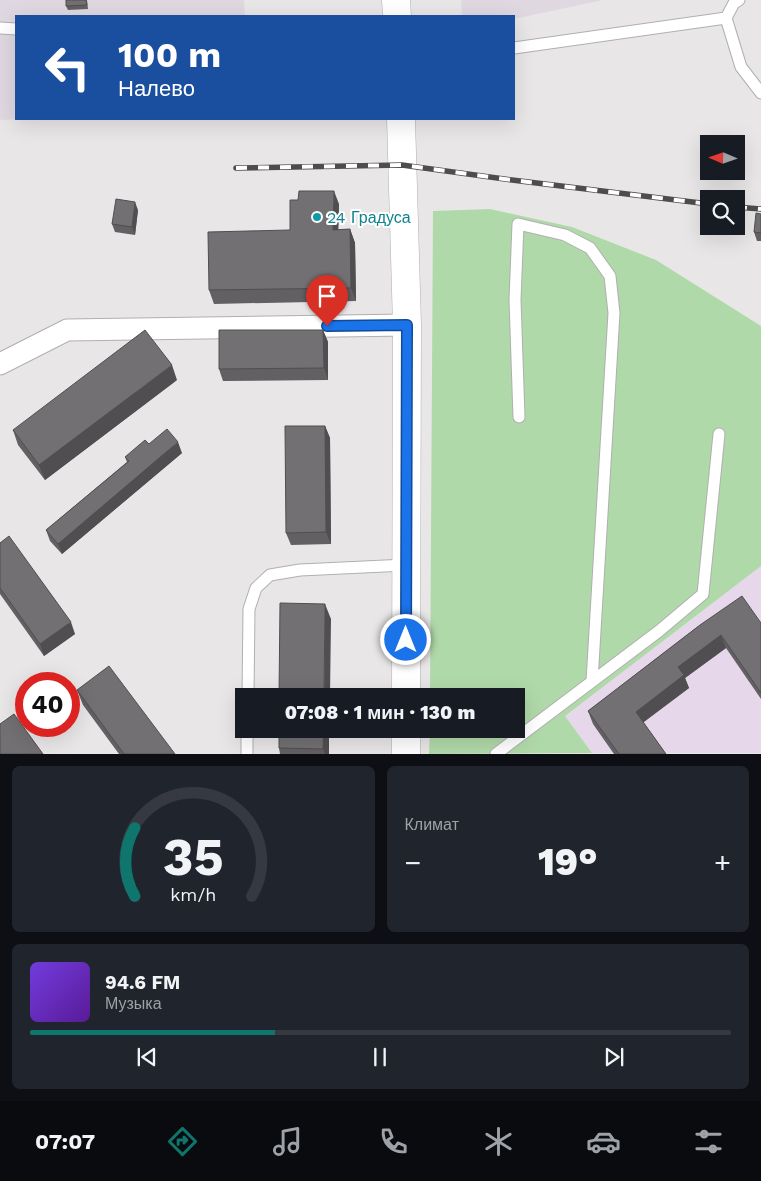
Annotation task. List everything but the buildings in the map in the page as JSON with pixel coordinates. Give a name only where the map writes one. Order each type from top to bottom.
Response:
[{"type":"street","points":[[396,0],[397,15]]},
{"type":"street","points":[[401,120],[407,325],[406,688]]},
{"type":"street","points":[[0,364],[67,330],[407,325]]},
{"type":"street","points":[[406,738],[406,754]]},
{"type":"lane","points":[[739,0],[734,4],[726,18],[741,67],[761,93]]},
{"type":"lane","points":[[515,48],[726,18]]},
{"type":"lane","points":[[0,28],[15,29]]},
{"type":"lane","points":[[519,417],[515,300],[518,224],[565,235],[590,248],[610,276],[614,313],[592,681]]},
{"type":"lane","points":[[496,754],[659,631],[703,594],[719,434]]},
{"type":"lane","points":[[248,688],[250,609],[256,588],[270,575],[300,570],[406,566]]},
{"type":"lane","points":[[246,754],[247,738]]},
{"type":"shaded area","points":[[0,0],[244,0],[245,15],[15,15],[15,119],[0,120]]},
{"type":"shaded area","points":[[461,0],[603,0],[515,19],[515,15],[462,15]]},
{"type":"shaded area","points":[[761,566],[761,753],[592,753],[565,716]]},
{"type":"green space","points":[[490,209],[572,227],[656,260],[761,326],[761,566],[565,716],[592,753],[429,754],[430,738],[525,738],[525,688],[430,688],[433,211]]},
{"type":"railway","points":[[236,168],[402,165],[700,203]]},
{"type":"railway","points":[[745,208],[761,209]]},
{"type":"place","name":"24 Градуса","points":[[317,217]]},
{"type":"route","points":[[327,326],[407,325],[406,640]]}]
